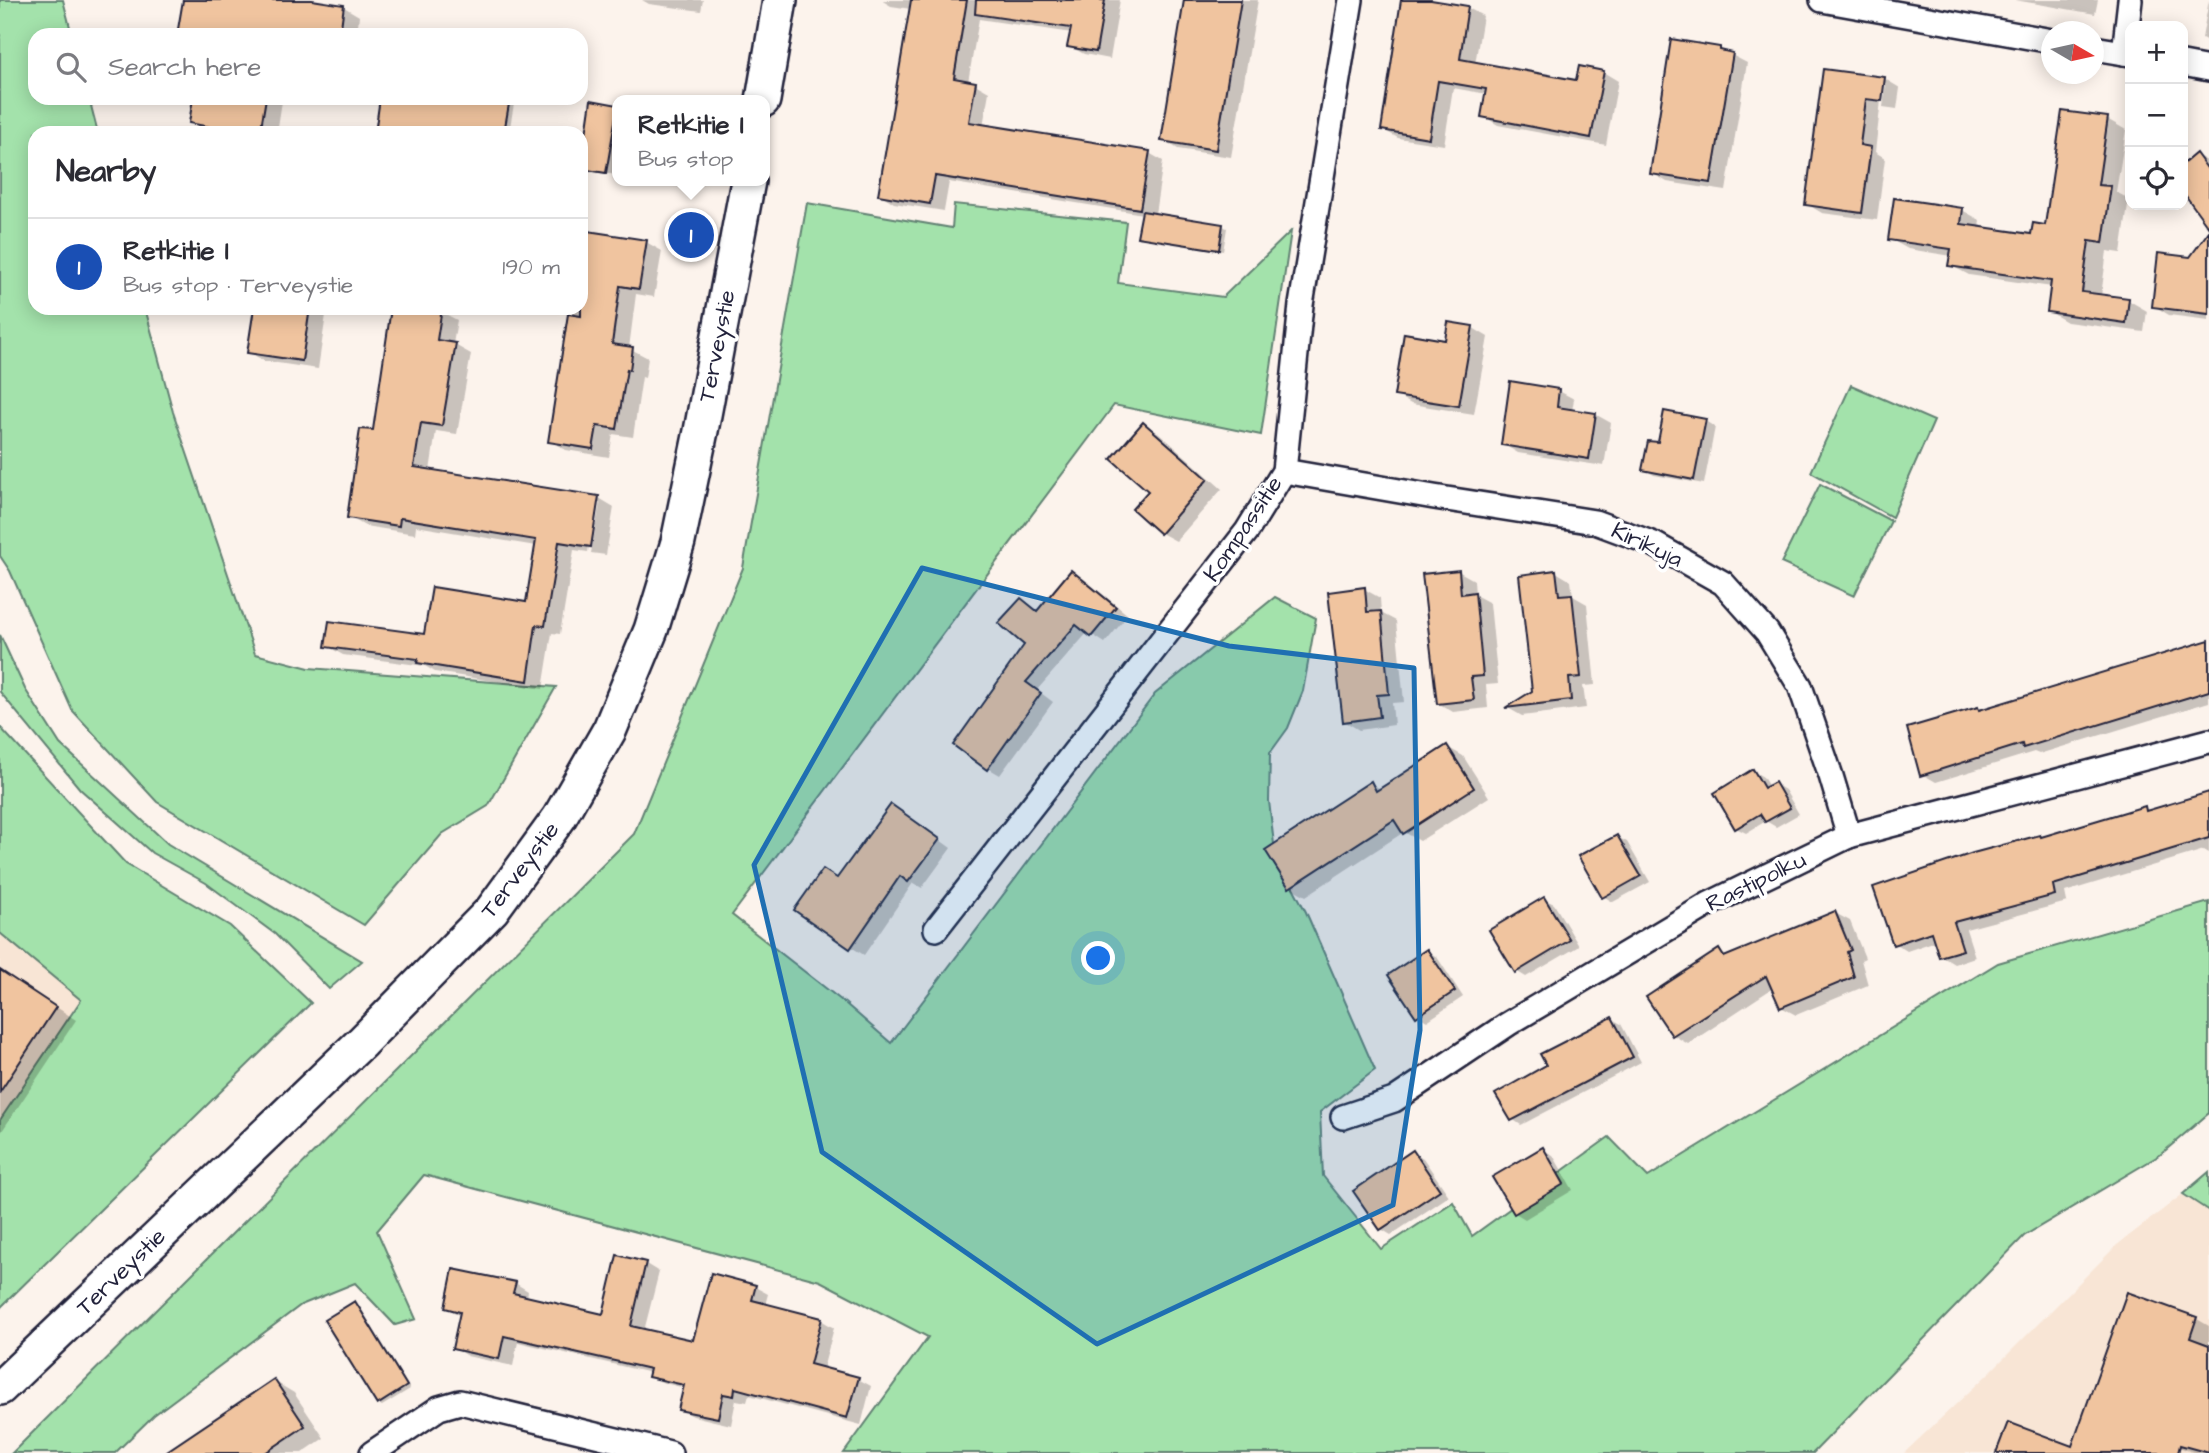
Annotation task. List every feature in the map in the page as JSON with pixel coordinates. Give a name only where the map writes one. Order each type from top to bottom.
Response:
[{"type":"main road","points":[[764,95],[780,0]]},
{"type":"main road","name":"Terveystie","points":[[0,1388],[362,1042],[492,910],[559,818],[610,729],[651,630],[674,555],[701,431],[747,186]]},
{"type":"street","name":"Kompassitie","points":[[936,929],[1247,531],[1284,471],[1301,305],[1351,0]]},
{"type":"street","points":[[1822,0],[2041,39]]},
{"type":"street","points":[[2129,21],[2130,0]]},
{"type":"street","points":[[2104,50],[2125,54]]},
{"type":"street","points":[[2188,65],[2209,69]]},
{"type":"street","name":"Kirikuja","points":[[1284,471],[1434,498],[1595,522],[1654,544],[1723,583],[1767,632],[1800,686],[1849,836]]},
{"type":"street","name":"Rastipolku","points":[[1343,1117],[1394,1100],[1508,1024],[1709,904],[1849,836],[2209,741]]},
{"type":"street","points":[[372,1453],[439,1408],[460,1402],[670,1453]]},
{"type":"highlighted area","points":[[922,568],[1229,646],[1414,668],[1420,1030],[1393,1205],[1097,1344],[822,1152],[754,865]]},
{"type":"shaded area","points":[[0,933],[81,1000],[0,1120]]},
{"type":"shaded area","points":[[2183,1194],[2209,1211],[2209,1453],[1904,1453],[1987,1375],[2117,1245]]},
{"type":"green space","points":[[0,0],[63,0],[70,28],[28,28],[28,105],[91,105],[96,126],[28,126],[28,315],[147,315],[173,412],[255,654],[309,668],[556,687],[488,806],[442,834],[364,925],[157,802],[72,710],[10,571],[0,556]]},
{"type":"green space","points":[[807,203],[952,228],[954,204],[1126,222],[1118,283],[1223,297],[1291,231],[1261,435],[1114,405],[732,915],[846,1004],[891,1043],[1155,694],[1275,597],[1316,618],[1303,691],[1288,728],[1270,753],[1269,801],[1275,853],[1306,912],[1375,1070],[1320,1112],[1323,1176],[1381,1249],[1453,1202],[1472,1236],[1609,1137],[1648,1177],[1998,963],[2209,902],[2209,1113],[2160,1155],[2024,1236],[1813,1453],[844,1453],[928,1337],[820,1281],[424,1175],[377,1231],[416,1319],[395,1325],[355,1283],[301,1305],[154,1415],[115,1453],[12,1453],[634,834],[743,568]]},
{"type":"green space","points":[[1851,385],[1934,421],[1892,517],[1811,472]]},
{"type":"green space","points":[[1820,484],[1891,521],[1854,596],[1781,563]]},
{"type":"green space","points":[[0,635],[25,689],[60,744],[168,844],[362,961],[329,989],[275,934],[206,883],[152,853],[80,789],[0,692]]},
{"type":"green space","points":[[0,727],[126,864],[230,926],[311,1003],[0,1308],[0,1120],[81,1000],[0,933]]},
{"type":"green space","points":[[2209,1172],[2209,1211],[2183,1194]]},
{"type":"building","points":[[183,0],[312,0],[344,5],[341,28],[178,28]]},
{"type":"building","points":[[911,0],[967,0],[954,78],[976,82],[969,122],[1150,151],[1140,209],[935,176],[930,204],[878,195]]},
{"type":"building","points":[[976,0],[1105,0],[1096,52],[1067,47],[1071,28],[975,14]]},
{"type":"building","points":[[1184,0],[1241,0],[1216,150],[1161,141]]},
{"type":"building","points":[[1401,0],[1431,0],[1468,6],[1460,59],[1576,80],[1579,66],[1604,71],[1591,138],[1481,117],[1486,89],[1438,81],[1429,138],[1381,130]]},
{"type":"building","points":[[1671,39],[1720,47],[1720,50],[1733,53],[1711,183],[1650,174]]},
{"type":"building","points":[[1823,69],[1885,77],[1882,101],[1866,99],[1860,145],[1871,147],[1862,213],[1805,205]]},
{"type":"building","points":[[591,100],[612,104],[612,139],[606,173],[588,170],[587,126]]},
{"type":"building","points":[[192,105],[265,105],[261,126],[205,126],[189,123]]},
{"type":"building","points":[[379,105],[509,105],[505,126],[376,126]]},
{"type":"building","points":[[2062,111],[2108,117],[2098,185],[2111,186],[2103,243],[2089,241],[2082,292],[2129,298],[2126,323],[2047,312],[2051,281],[1948,266],[1951,249],[1888,240],[1894,198],[1963,208],[1961,224],[2031,234],[2033,223],[2045,225]]},
{"type":"building","points":[[2196,153],[2209,171],[2209,228],[2188,199],[2188,160]]},
{"type":"building","points":[[1142,211],[1223,224],[1219,250],[1137,237]]},
{"type":"building","points":[[588,231],[647,240],[639,289],[620,286],[612,344],[633,347],[617,429],[597,426],[593,449],[548,442],[568,315],[588,315]]},
{"type":"building","points":[[2209,231],[2209,314],[2152,307],[2158,253],[2190,257]]},
{"type":"building","points":[[253,315],[309,315],[302,361],[247,353]]},
{"type":"building","points":[[390,315],[441,315],[437,340],[456,343],[442,426],[421,423],[414,467],[599,496],[591,547],[559,542],[545,626],[536,625],[528,681],[417,663],[418,659],[325,647],[329,621],[424,634],[432,587],[526,602],[536,540],[400,518],[399,526],[347,518],[360,429],[373,430]]},
{"type":"building","points":[[1448,322],[1473,326],[1459,406],[1394,396],[1404,333],[1445,340]]},
{"type":"building","points":[[1510,381],[1559,389],[1557,407],[1596,413],[1589,459],[1501,445]]},
{"type":"building","points":[[1664,411],[1706,419],[1694,480],[1642,470],[1648,441],[1658,442]]},
{"type":"building","points":[[1143,422],[1208,479],[1160,534],[1132,509],[1148,491],[1111,459]]},
{"type":"building","points":[[1071,570],[1116,607],[1091,637],[1076,625],[1026,682],[1041,693],[987,770],[953,745],[1024,645],[998,623],[1021,598],[1037,611]]},
{"type":"building","points":[[1459,570],[1461,594],[1475,592],[1483,676],[1471,677],[1474,700],[1437,704],[1422,574]]},
{"type":"building","points":[[1556,570],[1559,595],[1572,594],[1581,677],[1569,678],[1571,700],[1505,708],[1532,691],[1519,575]]},
{"type":"building","points":[[1365,587],[1367,612],[1381,611],[1389,694],[1377,695],[1380,717],[1343,722],[1328,592]]},
{"type":"building","points":[[2209,640],[2209,691],[2023,748],[2022,744],[1920,776],[1907,728],[1978,707],[1979,710]]},
{"type":"building","points":[[1447,745],[1474,788],[1403,834],[1394,820],[1289,888],[1265,850],[1371,781],[1376,791]]},
{"type":"building","points":[[1753,769],[1764,788],[1775,782],[1790,808],[1765,822],[1760,814],[1735,829],[1714,793]]},
{"type":"building","points":[[2209,792],[2209,838],[2053,885],[2055,895],[1954,922],[1963,950],[1939,957],[1931,932],[1893,945],[1873,887],[1973,853],[2040,835],[2041,837],[2145,806],[2146,811]]},
{"type":"building","points":[[891,804],[940,839],[908,882],[900,876],[850,949],[794,910],[823,869],[837,878]]},
{"type":"building","points":[[1617,835],[1641,876],[1602,898],[1578,856]]},
{"type":"building","points":[[1544,897],[1570,940],[1515,973],[1489,930]]},
{"type":"building","points":[[1835,911],[1851,950],[1847,952],[1854,977],[1780,1008],[1766,976],[1672,1036],[1646,997],[1719,949],[1724,957]]},
{"type":"building","points":[[1427,949],[1455,991],[1416,1017],[1388,975]]},
{"type":"building","points":[[0,970],[56,1007],[0,1092]]},
{"type":"building","points":[[1612,1017],[1633,1057],[1511,1121],[1495,1094],[1546,1065],[1540,1054]]},
{"type":"building","points":[[1543,1147],[1564,1184],[1514,1214],[1492,1177]]},
{"type":"building","points":[[1413,1150],[1440,1190],[1380,1230],[1353,1191]]},
{"type":"building","points":[[617,1255],[646,1262],[631,1326],[693,1340],[711,1273],[756,1285],[752,1300],[822,1318],[810,1364],[859,1377],[847,1418],[735,1388],[734,1396],[723,1394],[718,1418],[678,1410],[684,1385],[648,1377],[650,1369],[504,1336],[499,1359],[452,1349],[460,1312],[445,1308],[453,1269],[516,1282],[513,1293],[603,1314]]},
{"type":"building","points":[[2127,1292],[2197,1317],[2190,1338],[2209,1345],[2209,1453],[2180,1445],[2178,1453],[1996,1453],[2008,1422],[2072,1446]]},
{"type":"building","points":[[355,1301],[407,1386],[377,1405],[324,1320]]},
{"type":"building","points":[[274,1379],[305,1426],[265,1453],[164,1453]]},
{"type":"place","name":"Retkitie I","points":[[691,235]]}]
